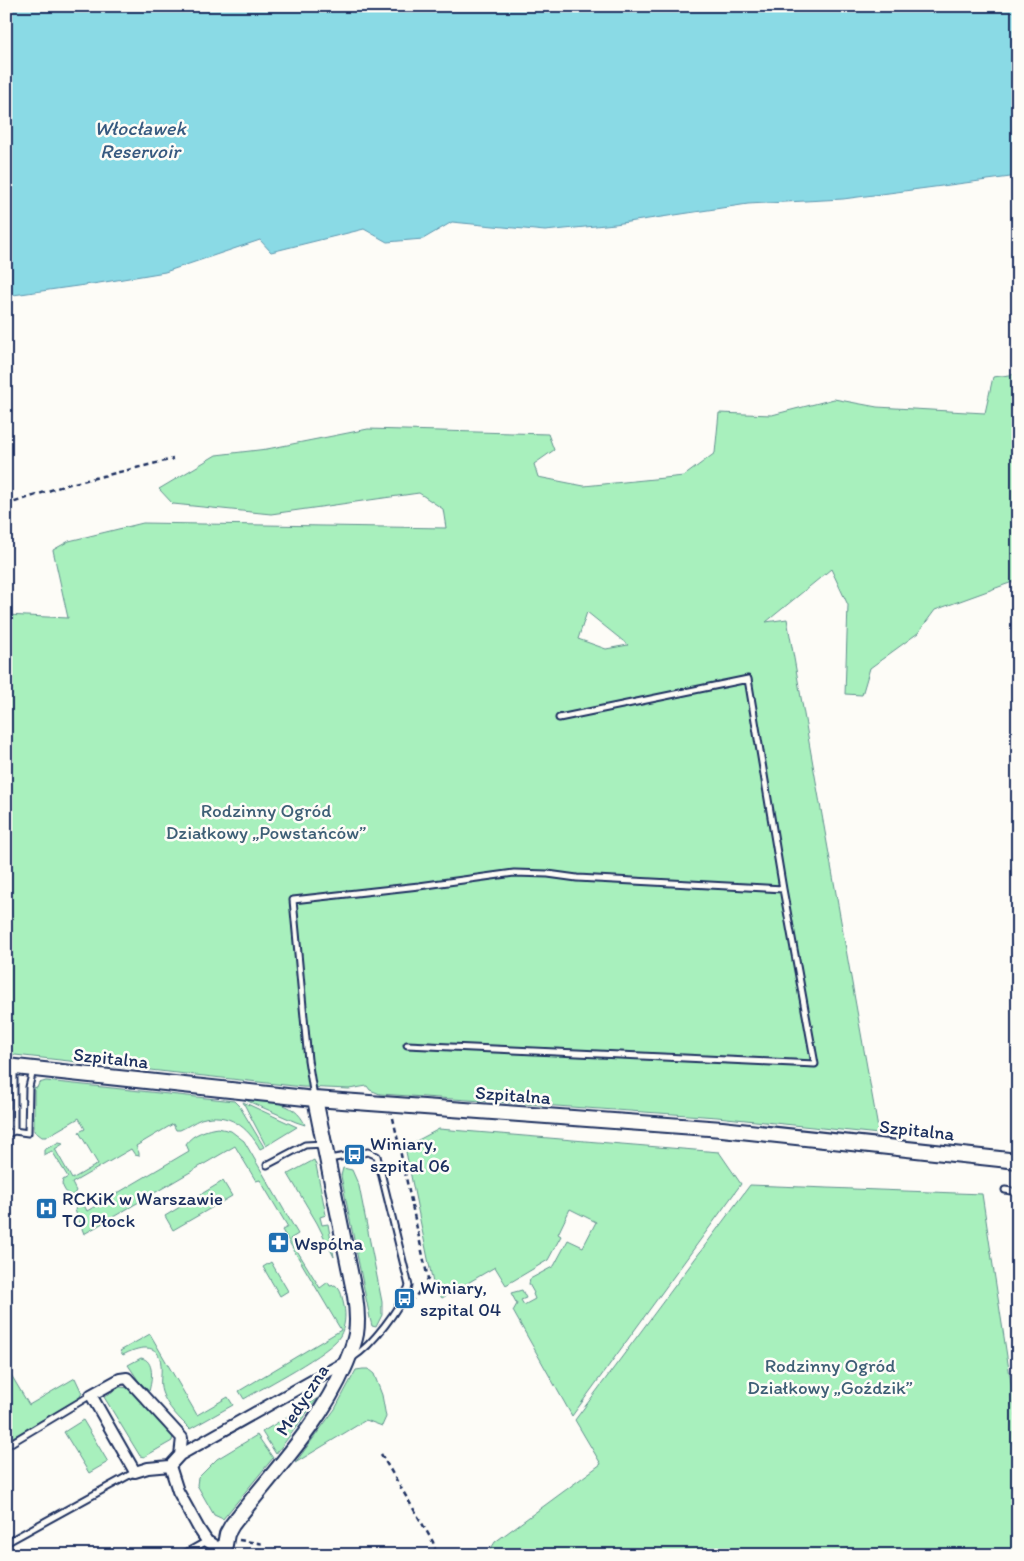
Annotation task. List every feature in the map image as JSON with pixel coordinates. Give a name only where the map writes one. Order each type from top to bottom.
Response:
[{"type":"street","name":"Szpitalna","points":[[10,1067],[315,1100],[722,1129],[1018,1161]]},
{"type":"street","name":"Medyczna","points":[[223,1553],[227,1534],[232,1525],[327,1403],[348,1361],[356,1337],[357,1309],[315,1100]]},
{"type":"street","points":[[180,1455],[182,1438],[127,1378],[120,1378],[91,1395],[135,1472],[148,1468],[170,1466],[180,1455],[348,1361]]},
{"type":"street","points":[[170,1466],[178,1491],[207,1541],[223,1553]]},
{"type":"lane","points":[[406,1045],[815,1064],[783,889],[748,679],[559,718]]},
{"type":"lane","points":[[315,1100],[308,1060],[293,900],[514,873],[783,889]]},
{"type":"lane","points":[[10,1067],[14,1131]]},
{"type":"lane","points":[[6,1135],[14,1131],[28,1133],[29,1087],[33,1069]]},
{"type":"lane","points":[[267,1165],[305,1145],[324,1144]]},
{"type":"lane","points":[[327,1160],[368,1152],[377,1156],[409,1286],[404,1298],[364,1351],[348,1361]]},
{"type":"lane","points":[[1005,1190],[1018,1192]]},
{"type":"lane","points":[[6,1446],[91,1395]]},
{"type":"lane","points":[[6,1543],[135,1472]]},
{"type":"lane","points":[[182,1555],[207,1541]]},
{"type":"lane","points":[[6,1551],[8,1555]]},
{"type":"path","points":[[6,505],[66,485],[173,459]]},
{"type":"path","points":[[393,1114],[428,1279],[409,1304]]},
{"type":"path","points":[[421,1290],[427,1295]]},
{"type":"path","points":[[381,1454],[433,1542],[437,1555]]},
{"type":"path","points":[[238,1540],[264,1544]]},
{"type":"green space","name":"Rodzinny Ogród Działkowy „Powstańców”","points":[[1018,374],[1018,580],[935,610],[918,633],[870,668],[862,695],[845,694],[848,605],[831,569],[766,622],[787,619],[879,1134],[717,1117],[380,1094],[370,1090],[367,1086],[349,1089],[303,1087],[6,1054],[6,615],[68,618],[53,550],[69,541],[143,523],[446,528],[443,509],[419,493],[271,514],[173,504],[159,489],[216,455],[267,449],[368,429],[548,434],[554,450],[534,464],[538,477],[584,486],[684,476],[715,453],[719,413],[772,415],[834,399],[877,407],[985,413],[993,377]],"holes":[[[587,612],[628,645],[606,649],[578,639]]]},
{"type":"green space","points":[[46,1081],[234,1101],[240,1107],[264,1147],[260,1149],[250,1134],[228,1119],[211,1117],[201,1119],[180,1130],[176,1130],[173,1124],[136,1146],[139,1156],[135,1155],[131,1149],[72,1183],[76,1191],[71,1195],[66,1192],[62,1184],[63,1180],[68,1177],[52,1151],[44,1155],[44,1150],[59,1142],[63,1143],[55,1149],[72,1179],[98,1164],[79,1132],[85,1129],[79,1118],[46,1137],[42,1137],[34,1131],[34,1087],[37,1088],[39,1083]]},
{"type":"green space","points":[[243,1099],[278,1103],[287,1106],[300,1117],[305,1125],[296,1122]]},
{"type":"green space","points":[[243,1102],[297,1127],[266,1146]]},
{"type":"green space","points":[[218,1128],[231,1131],[244,1141],[298,1234],[290,1239],[320,1288],[328,1282],[330,1286],[335,1285],[339,1289],[345,1310],[343,1329],[334,1343],[311,1360],[244,1399],[239,1391],[341,1330],[282,1230],[288,1227],[260,1180],[256,1181],[235,1146],[84,1234],[75,1210],[77,1205],[84,1205],[87,1211],[189,1151],[186,1144],[196,1135]]},
{"type":"green space","points":[[439,1129],[719,1152],[741,1184],[572,1416],[513,1311],[517,1304],[511,1293],[522,1290],[526,1298],[521,1300],[524,1305],[535,1299],[529,1284],[530,1279],[554,1266],[568,1240],[583,1247],[596,1222],[570,1209],[558,1234],[561,1236],[548,1260],[506,1285],[495,1267],[442,1298],[434,1288],[405,1147]]},
{"type":"green space","points":[[314,1160],[326,1215],[320,1217],[322,1225],[328,1224],[334,1257],[317,1223],[288,1174]]},
{"type":"green space","points":[[343,1168],[352,1170],[359,1186],[382,1302],[382,1315],[376,1327],[372,1326],[370,1318],[341,1176]]},
{"type":"green space","points":[[223,1181],[232,1196],[173,1230],[165,1216]]},
{"type":"green space","name":"Rodzinny Ogród Działkowy „Goździk”","points":[[750,1185],[982,1194],[1018,1428],[1018,1555],[487,1555],[495,1542],[601,1464],[575,1420]]},
{"type":"green space","points":[[271,1262],[288,1291],[280,1296],[263,1267]]},
{"type":"green space","points":[[150,1334],[197,1415],[228,1397],[233,1405],[190,1429],[174,1412],[164,1397],[161,1385],[160,1357],[157,1352],[152,1349],[141,1348],[123,1355],[120,1351]]},
{"type":"green space","points":[[141,1358],[149,1363],[151,1371],[149,1391],[138,1380],[128,1365]]},
{"type":"green space","points":[[368,1369],[374,1374],[382,1395],[386,1417],[382,1426],[366,1420],[295,1463],[335,1409],[356,1370]]},
{"type":"green space","points":[[10,1373],[29,1405],[75,1378],[82,1393],[79,1398],[6,1441],[6,1375]]},
{"type":"green space","points":[[120,1387],[130,1388],[173,1435],[172,1441],[144,1457],[140,1456],[104,1397]]},
{"type":"green space","points":[[318,1398],[276,1454],[262,1432]]},
{"type":"green space","points":[[83,1420],[108,1462],[89,1473],[64,1432]]},
{"type":"green space","points":[[257,1435],[273,1458],[223,1519],[214,1515],[197,1485],[198,1478],[217,1459]]},
{"type":"water","name":"Włocławek Reservoir","points":[[6,6],[1018,6],[1018,176],[843,199],[748,204],[615,224],[545,231],[452,222],[423,239],[387,242],[364,229],[271,252],[260,240],[165,272],[6,296]]},
{"type":"place","name":"Winiary, szpital 06","points":[[354,1154]]},
{"type":"place","name":"RCKiK w Warszawie TO Płock","points":[[46,1209]]},
{"type":"place","name":"Wspólna","points":[[278,1243]]},
{"type":"place","name":"Winiary, szpital 04","points":[[404,1298]]}]
